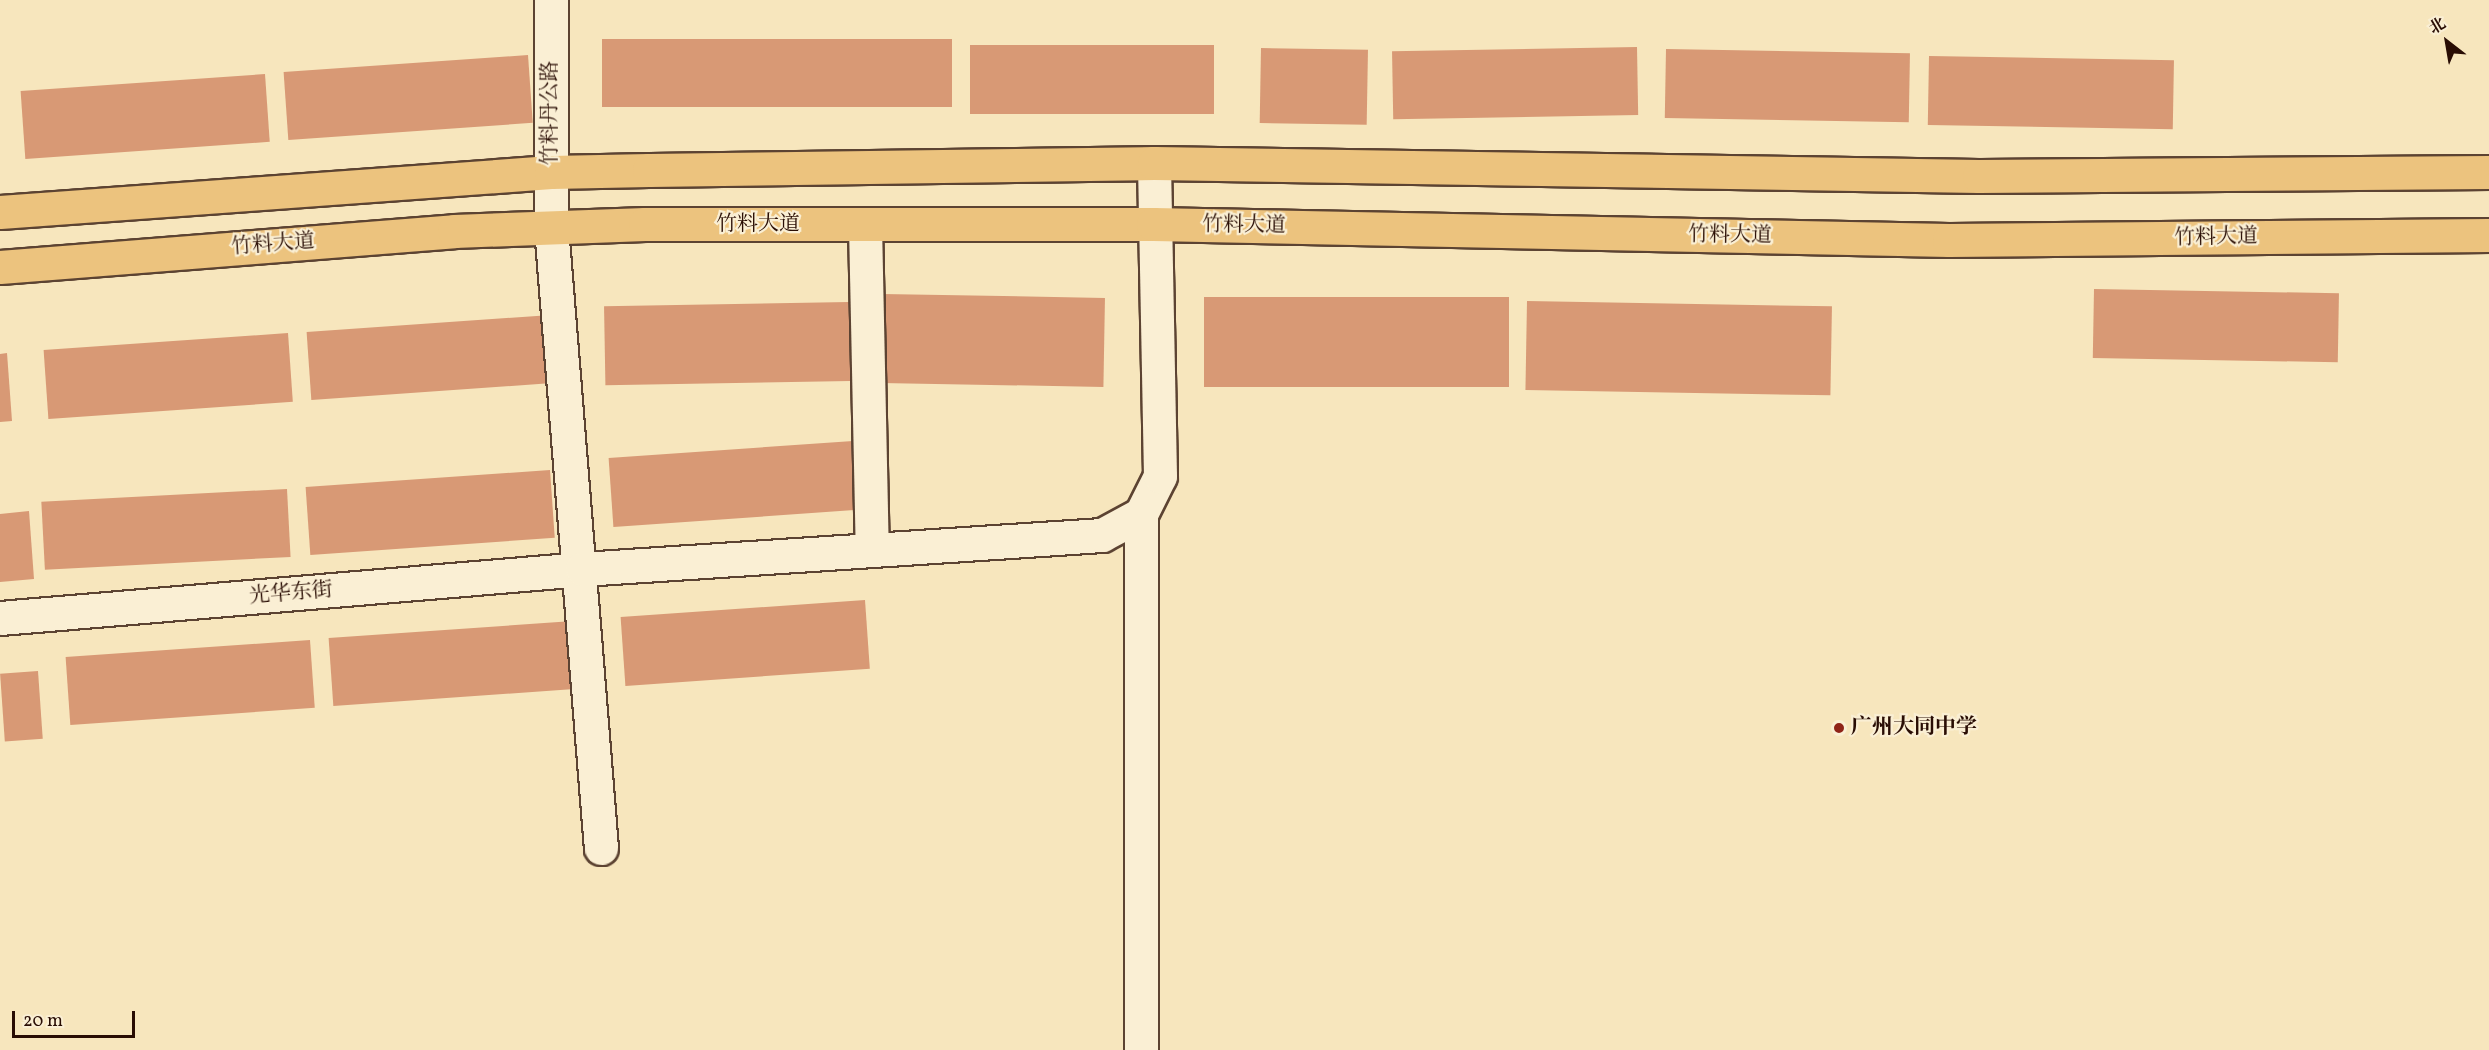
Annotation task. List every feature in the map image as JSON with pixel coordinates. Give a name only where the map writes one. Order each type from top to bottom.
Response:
[{"type":"main road","points":[[0,212],[551,172],[1154,163],[1979,177],[2489,172]]},
{"type":"main road","name":"竹料大道","points":[[0,267],[551,226],[1153,224],[1949,240],[2489,235]]},
{"type":"street","name":"竹料丹公路","points":[[551,0],[551,226],[582,569],[602,848]]},
{"type":"street","points":[[1141,1050],[1141,513],[1160,476],[1153,224],[1154,163]]},
{"type":"street","points":[[865,225],[872,550]]},
{"type":"street","name":"光华东街","points":[[0,618],[582,569],[1102,535],[1141,513]]},
{"type":"building","points":[[602,39],[952,39],[952,107],[602,107]]},
{"type":"building","points":[[970,45],[1214,45],[1214,114],[970,114]]},
{"type":"building","points":[[1637,47],[1638,115],[1393,119],[1392,51]]},
{"type":"building","points":[[1261,48],[1368,50],[1367,125],[1260,123]]},
{"type":"building","points":[[1666,49],[1910,53],[1909,122],[1665,118]]},
{"type":"building","points":[[528,55],[533,123],[288,140],[284,72]]},
{"type":"building","points":[[1929,56],[2174,60],[2173,129],[1928,125]]},
{"type":"building","points":[[265,74],[270,142],[25,159],[21,91]]},
{"type":"building","points":[[2094,289],[2339,293],[2338,362],[2093,358]]},
{"type":"building","points":[[882,294],[1105,298],[1103,387],[880,383]]},
{"type":"building","points":[[1204,297],[1509,297],[1509,387],[1204,387]]},
{"type":"building","points":[[1527,301],[1832,306],[1830,395],[1525,390]]},
{"type":"building","points":[[849,302],[850,381],[605,385],[604,306]]},
{"type":"building","points":[[551,315],[556,383],[311,400],[307,332]]},
{"type":"building","points":[[288,333],[293,402],[48,419],[44,350]]},
{"type":"building","points":[[7,353],[12,421],[0,422],[0,354]]},
{"type":"building","points":[[853,441],[858,510],[613,527],[609,458]]},
{"type":"building","points":[[550,470],[555,538],[310,555],[306,487]]},
{"type":"building","points":[[287,489],[291,557],[45,570],[41,502]]},
{"type":"building","points":[[29,511],[34,579],[0,582],[0,514]]},
{"type":"building","points":[[865,600],[870,669],[625,686],[621,617]]},
{"type":"building","points":[[573,621],[578,689],[333,706],[329,638]]},
{"type":"building","points":[[310,640],[315,708],[70,725],[66,657]]},
{"type":"building","points":[[38,671],[43,739],[5,741],[0,674]]},
{"type":"place","name":"广州大同中学","points":[[1839,728]]}]
